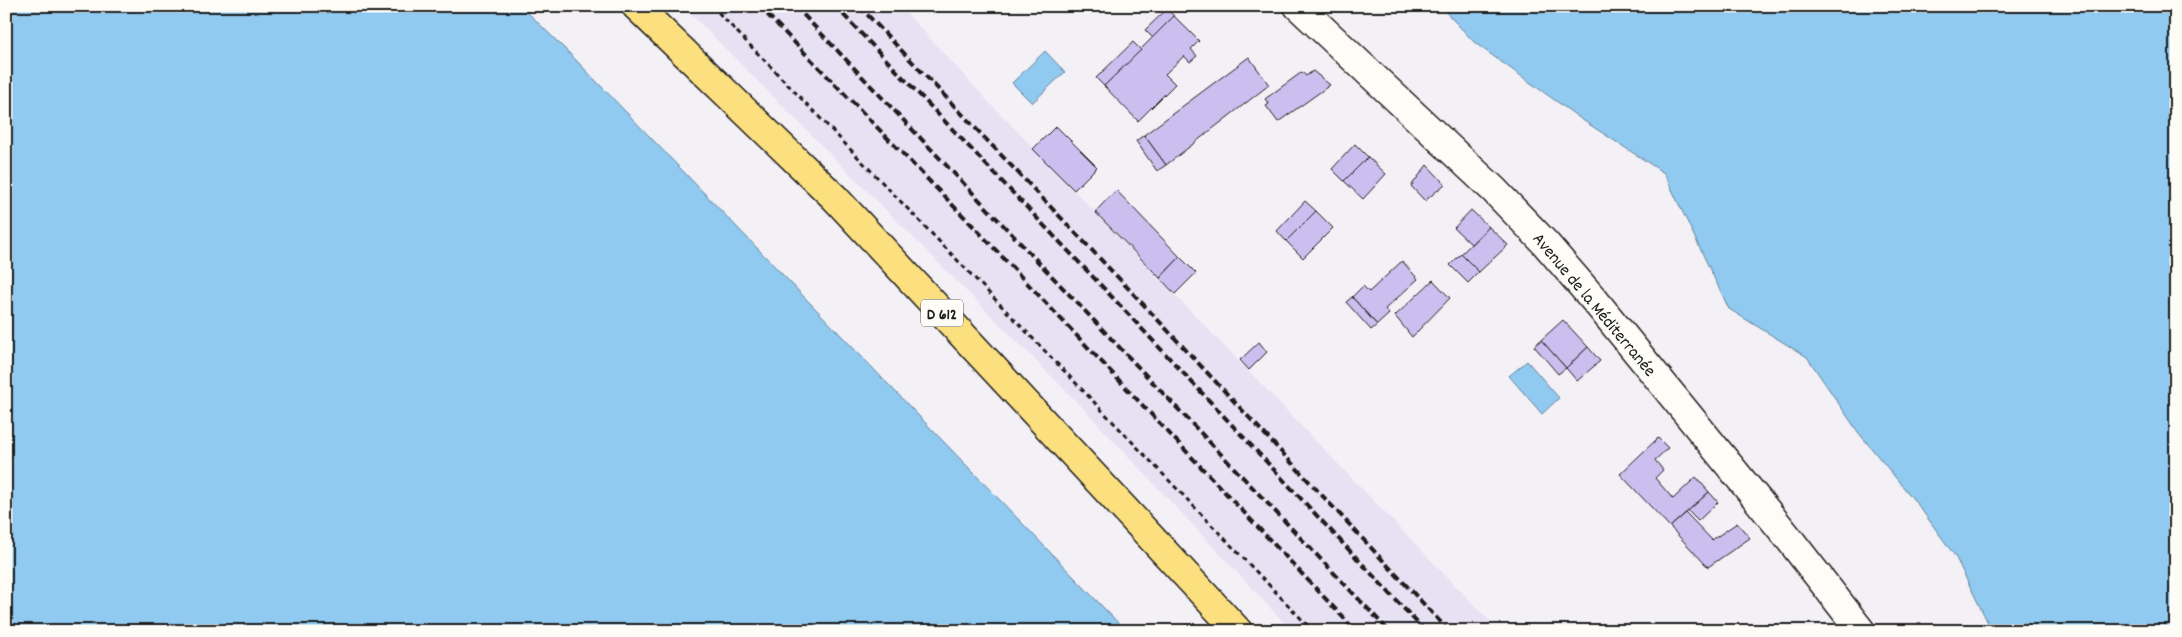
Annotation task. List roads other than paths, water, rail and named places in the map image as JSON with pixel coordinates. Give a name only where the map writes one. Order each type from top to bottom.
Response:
[{"type":"main road","name":"D 612","points":[[636,6],[834,198],[1238,631]]},
{"type":"street","name":"Avenue de la Méditerranée","points":[[1298,6],[1494,190],[1545,242],[1775,521],[1861,631]]},
{"type":"water","points":[[6,6],[521,6],[572,56],[1126,631],[6,631]]},
{"type":"water","points":[[1440,6],[2176,6],[2176,631],[1992,631],[1955,556],[1918,505],[1858,432],[1807,357],[1729,309],[1664,173],[1581,119],[1475,43]]},
{"type":"water","points":[[1045,51],[1065,72],[1032,103],[1012,83]]},
{"type":"water","points":[[1527,361],[1559,398],[1542,414],[1509,376]]},
{"type":"railway","points":[[759,6],[976,229],[1356,631]]},
{"type":"railway","points":[[795,6],[1389,631]]},
{"type":"railway","points":[[835,6],[1113,298],[1425,631]]},
{"type":"railway","points":[[859,6],[1127,287],[1449,631]]}]
